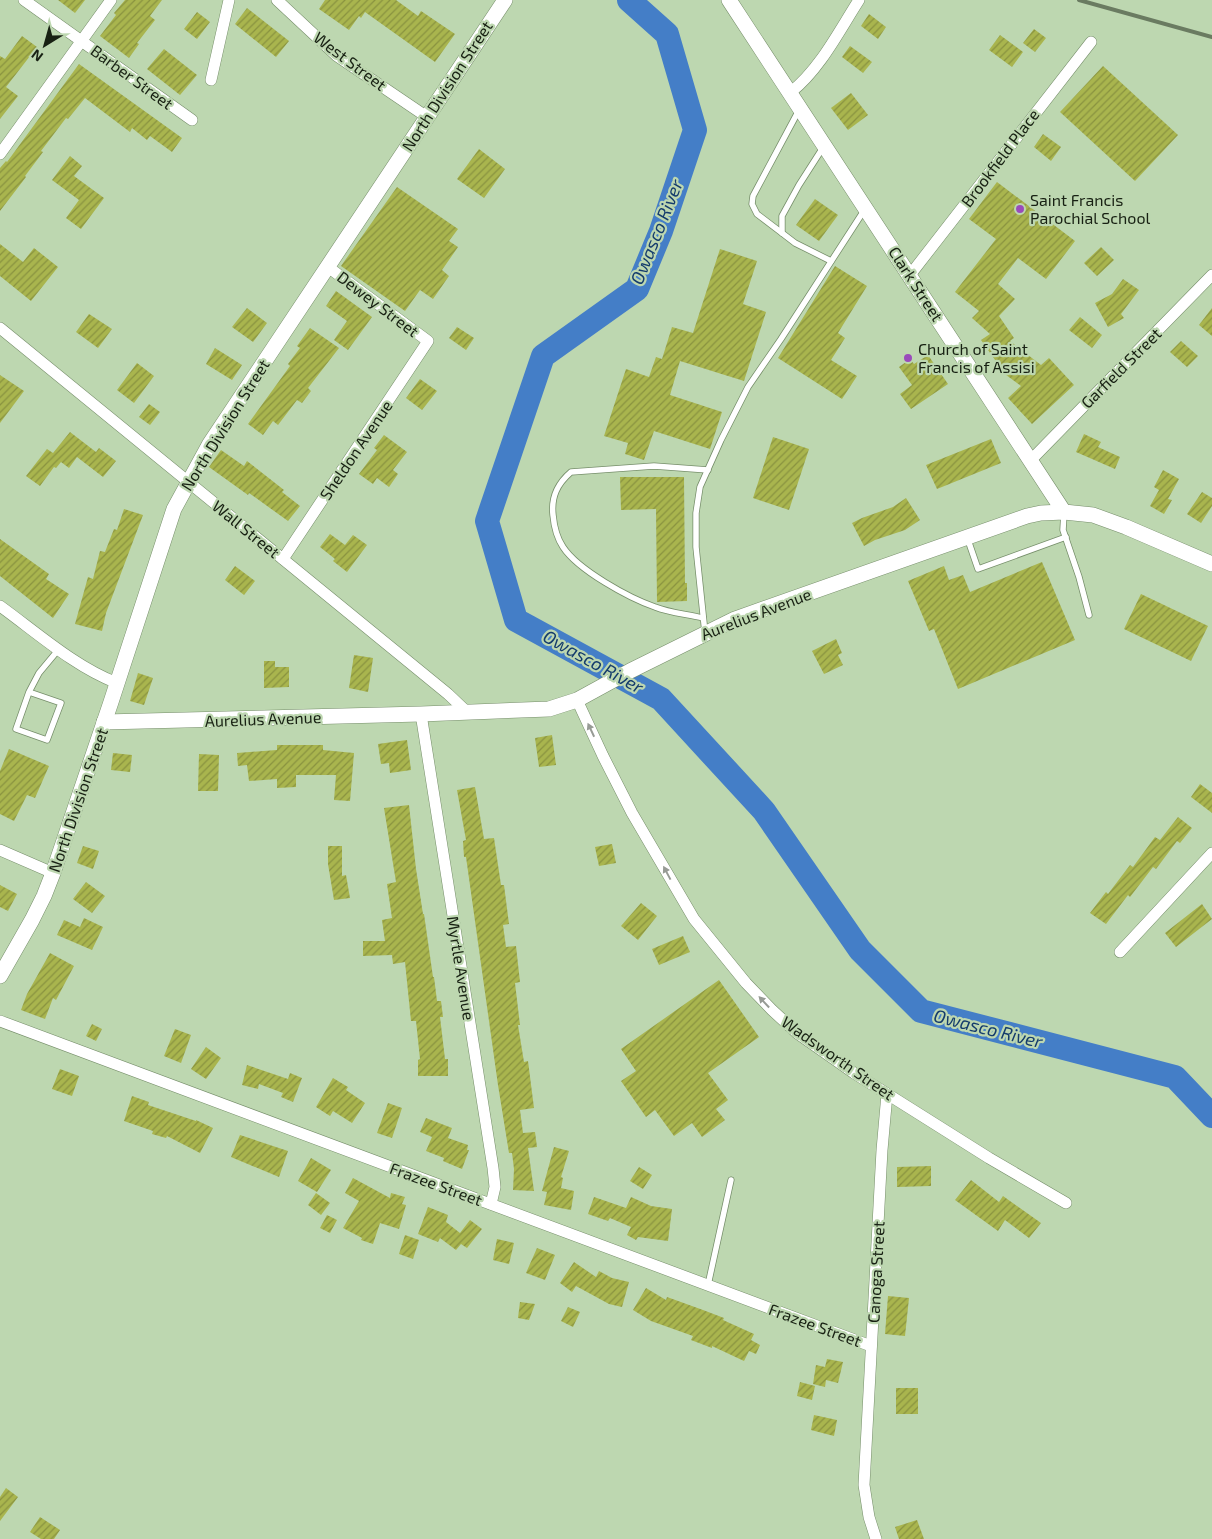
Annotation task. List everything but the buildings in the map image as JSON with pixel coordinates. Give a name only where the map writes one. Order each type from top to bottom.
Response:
[{"type":"street","name":"Barber Street","points":[[24,0],[192,120]]},
{"type":"street","points":[[0,154],[111,0]]},
{"type":"street","points":[[211,80],[229,0]]},
{"type":"street","name":"West Street","points":[[277,0],[337,56],[427,117]]},
{"type":"street","name":"North Division Street","points":[[0,976],[32,920],[53,873],[174,509],[188,481],[209,445],[505,0]]},
{"type":"street","name":"Clark Street","points":[[729,0],[1064,512]]},
{"type":"street","points":[[790,92],[800,84],[824,54],[859,0]]},
{"type":"street","name":"Brookfield Place","points":[[910,275],[1091,42]]},
{"type":"street","name":"Dewey Street","points":[[328,267],[428,341]]},
{"type":"street","name":"Garfield Street","points":[[1030,460],[1212,275]]},
{"type":"street","name":"Wall Street","points":[[0,328],[448,694],[467,712]]},
{"type":"street","name":"Sheldon Avenue","points":[[283,559],[428,341]]},
{"type":"street","points":[[1064,512],[1092,515],[1101,518],[1212,564]]},
{"type":"street","name":"Aurelius Avenue","points":[[104,722],[549,709],[582,698],[630,670],[666,653],[704,625],[735,619],[1027,516],[1064,512]]},
{"type":"street","points":[[0,606],[100,677],[117,683]]},
{"type":"street","name":"Wadsworth Street","points":[[582,698],[603,756],[674,886],[700,928],[746,983],[791,1027],[854,1073],[1066,1203]]},
{"type":"street","name":"Myrtle Avenue","points":[[421,714],[493,1168],[495,1187],[491,1204]]},
{"type":"street","points":[[0,850],[53,873]]},
{"type":"street","points":[[1120,952],[1212,853]]},
{"type":"street","name":"Frazee Street","points":[[0,1021],[871,1346]]},
{"type":"street","name":"Canoga Street","points":[[876,1539],[869,1517],[864,1484],[882,1150],[887,1094]]},
{"type":"lane","points":[[800,107],[753,196],[752,204],[757,214],[794,243],[831,261]]},
{"type":"lane","points":[[782,233],[782,216],[825,144]]},
{"type":"lane","points":[[708,470],[654,466],[571,472],[559,485],[552,502],[554,527],[564,548],[590,573],[622,592],[655,608],[704,625],[696,547],[696,513],[700,487],[748,387],[866,207]]},
{"type":"lane","points":[[1064,512],[1063,530],[1089,615]]},
{"type":"lane","points":[[966,538],[978,569],[1066,537]]},
{"type":"lane","points":[[29,692],[61,702],[48,740],[16,729],[29,692],[39,673],[59,649]]},
{"type":"lane","points":[[708,1285],[731,1180]]},
{"type":"waterway","name":"Owasco River","points":[[629,0],[667,34],[695,130],[661,231],[637,289],[543,356],[487,521],[516,620],[661,699],[764,811],[860,950],[921,1011],[1175,1077],[1212,1116]]},
{"type":"railway","points":[[1079,0],[1212,37]]},
{"type":"place","name":"Saint Francis Parochial School","points":[[1020,209]]},
{"type":"place","name":"Church of Saint Francis of Assisi","points":[[908,358]]}]
